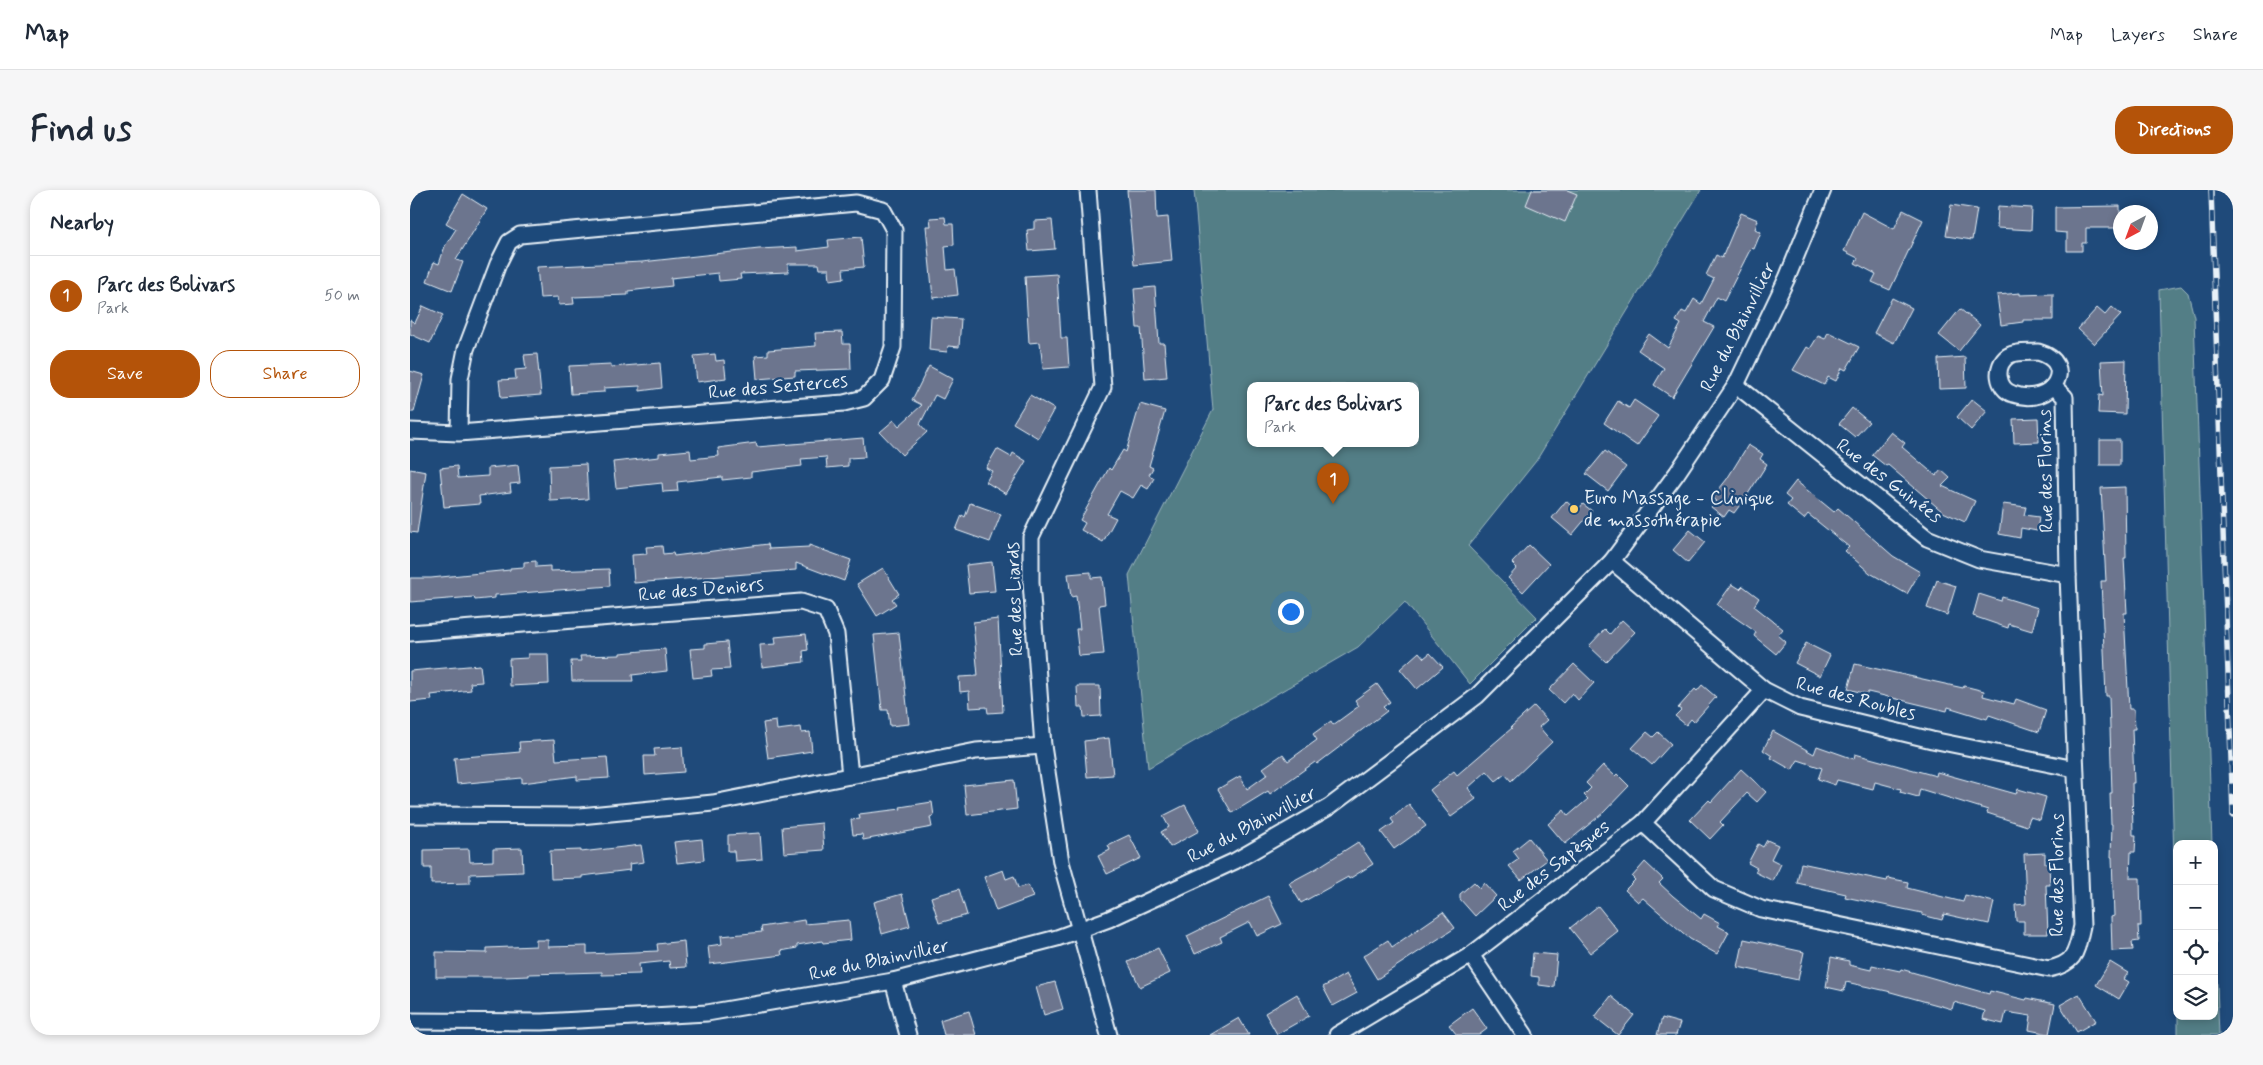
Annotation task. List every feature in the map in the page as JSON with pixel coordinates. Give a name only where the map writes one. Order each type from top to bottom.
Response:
[{"type":"street","name":"Rue des Liards","points":[[1088,190],[1102,387],[1031,536],[1031,582],[1043,746],[1061,862],[1109,1035]]},
{"type":"street","name":"Rue du Blainvillier","points":[[410,1021],[542,1022],[707,1013],[893,981],[1057,938],[1109,919],[1235,861],[1329,807],[1478,696],[1612,561],[1677,473],[1736,385],[1787,278],[1823,190]]},
{"type":"street","name":"Rue des Sesterces","points":[[410,431],[459,433],[844,403],[864,398],[882,380],[893,347],[894,230],[883,210],[856,203],[520,235],[509,242],[466,349],[460,379],[459,433]]},
{"type":"street","name":"Rue des Guinées","points":[[1736,385],[1927,538],[1979,559],[2068,575]]},
{"type":"street","name":"Rue des Florins","points":[[1643,823],[1714,890],[1760,909],[2049,969],[2065,966],[2076,953],[2082,926],[2068,575],[2065,397],[2054,386]]},
{"type":"street","name":"Rue des Roubles","points":[[1612,561],[1764,690],[1800,708],[1932,740],[2075,768]]},
{"type":"street","name":"Rue des Deniers","points":[[410,633],[801,602],[826,610],[836,634],[850,776]]},
{"type":"street","name":"Rue des Sapèques","points":[[1337,1035],[1471,956],[1643,823],[1764,690]]},
{"type":"street","points":[[410,815],[580,816],[713,803],[976,751],[1043,746]]},
{"type":"street","points":[[1471,956],[1525,1035]]},
{"type":"street","points":[[893,981],[908,1035]]},
{"type":"green space","points":[[1194,190],[1701,190],[1536,461],[1468,546],[1537,617],[1470,684],[1405,602],[1358,647],[1148,768],[1129,575],[1213,410]]},
{"type":"green space","points":[[2181,286],[2188,293],[2194,317],[2212,840],[2173,840],[2159,290]]},
{"type":"green space","points":[[2218,1010],[2219,1035],[2178,1035],[2178,1020],[2218,1020]]},
{"type":"building","points":[[1127,190],[1156,190],[1157,218],[1168,217],[1172,261],[1134,265]]},
{"type":"building","points":[[1532,190],[1567,190],[1577,194],[1565,222],[1526,205]]},
{"type":"building","points":[[463,194],[487,209],[456,260],[463,262],[452,291],[427,281],[434,262],[439,264],[445,246],[456,229],[446,223]]},
{"type":"building","points":[[1951,205],[1977,209],[1972,240],[1946,236]]},
{"type":"building","points":[[1998,206],[2032,208],[2031,230],[1997,228]]},
{"type":"building","points":[[2113,206],[2113,228],[2086,228],[2086,243],[2082,243],[2082,251],[2067,251],[2067,233],[2055,232],[2055,207]]},
{"type":"building","points":[[1903,210],[1923,220],[1890,290],[1872,282],[1876,274],[1855,263],[1858,258],[1844,251],[1862,212],[1894,229]]},
{"type":"building","points":[[1741,213],[1758,220],[1755,229],[1761,232],[1754,249],[1751,248],[1724,301],[1717,297],[1704,322],[1714,327],[1672,397],[1654,385],[1664,368],[1638,350],[1649,334],[1668,348],[1681,324],[1676,321],[1682,311],[1686,313],[1694,299],[1701,304],[1714,279],[1706,275],[1716,255],[1722,258]]},
{"type":"building","points":[[945,217],[946,224],[953,224],[954,245],[945,246],[947,270],[955,269],[958,295],[933,298],[926,226],[931,226],[930,218]]},
{"type":"building","points":[[1052,220],[1055,249],[1029,251],[1027,230],[1034,229],[1034,221]]},
{"type":"building","points":[[861,237],[864,267],[843,269],[844,278],[830,280],[829,269],[820,269],[819,264],[788,264],[788,272],[740,274],[741,279],[719,281],[718,273],[671,278],[672,286],[628,291],[628,295],[573,297],[574,304],[559,305],[558,297],[540,298],[537,267],[642,262],[759,249],[797,247],[797,251],[829,247],[828,240]]},
{"type":"building","points":[[1057,274],[1061,338],[1067,338],[1069,367],[1043,369],[1040,342],[1029,343],[1025,276]]},
{"type":"building","points":[[1155,287],[1159,343],[1164,343],[1167,377],[1145,379],[1141,328],[1137,328],[1134,289]]},
{"type":"building","points":[[2020,293],[2020,295],[2053,294],[2053,320],[2023,320],[2023,322],[2001,325],[1997,295]]},
{"type":"building","points":[[1892,298],[1912,308],[1894,343],[1874,333]]},
{"type":"building","points":[[423,306],[443,315],[430,343],[410,334],[410,320],[415,323]]},
{"type":"building","points":[[2112,307],[2121,315],[2094,344],[2078,329],[2097,308],[2105,315]]},
{"type":"building","points":[[1960,309],[1980,325],[1959,351],[1939,335]]},
{"type":"building","points":[[931,317],[961,319],[959,347],[948,346],[947,352],[929,350]]},
{"type":"building","points":[[842,332],[843,344],[850,344],[851,369],[795,371],[795,376],[757,379],[755,356],[768,355],[768,350],[816,346],[815,333]]},
{"type":"building","points":[[1828,332],[1859,347],[1846,370],[1842,368],[1836,381],[1828,377],[1824,385],[1793,370],[1807,347],[1810,349],[1818,336],[1825,339]]},
{"type":"building","points":[[537,354],[541,395],[501,398],[499,380],[516,379],[515,370],[526,369],[524,355]]},
{"type":"building","points":[[715,354],[716,361],[724,360],[726,378],[697,382],[694,356]]},
{"type":"building","points":[[1965,357],[1966,388],[1939,389],[1938,359]]},
{"type":"building","points":[[2126,360],[2125,414],[2098,413],[2099,395],[2103,396],[2101,361]]},
{"type":"building","points":[[660,363],[662,388],[640,391],[640,386],[604,388],[604,392],[571,394],[569,366],[611,364],[611,367]]},
{"type":"building","points":[[929,366],[953,379],[943,399],[935,395],[920,424],[927,432],[902,455],[880,432],[894,420],[899,426],[922,405],[912,400]]},
{"type":"building","points":[[410,371],[424,375],[414,412],[410,412]]},
{"type":"building","points":[[1030,395],[1054,409],[1038,438],[1013,423]]},
{"type":"building","points":[[1972,399],[1987,411],[1971,430],[1957,417]]},
{"type":"building","points":[[1634,400],[1658,416],[1637,446],[1604,423],[1618,401],[1629,408]]},
{"type":"building","points":[[1140,404],[1165,411],[1149,466],[1153,468],[1149,475],[1154,478],[1148,489],[1141,485],[1133,498],[1120,491],[1107,514],[1116,518],[1103,542],[1081,530],[1085,523],[1080,520],[1109,468],[1111,470],[1123,450],[1126,452]]},
{"type":"building","points":[[1852,408],[1869,422],[1855,437],[1839,424]]},
{"type":"building","points":[[2038,418],[2039,442],[2014,443],[2013,419]]},
{"type":"building","points":[[1891,432],[1905,443],[1902,447],[1936,476],[1941,470],[1950,478],[1942,486],[1975,501],[1965,522],[1943,512],[1888,465],[1886,466],[1872,455]]},
{"type":"building","points":[[863,438],[865,457],[848,458],[848,466],[827,468],[826,457],[801,459],[802,466],[751,472],[751,477],[722,480],[722,477],[677,482],[678,491],[663,492],[662,483],[616,488],[613,462],[659,457],[659,453],[690,450],[691,459],[719,456],[718,448],[756,443],[757,447]]},
{"type":"building","points":[[2100,440],[2120,440],[2120,465],[2100,465]]},
{"type":"building","points":[[1748,445],[1763,454],[1760,459],[1767,464],[1734,513],[1729,510],[1724,517],[1711,507],[1716,501],[1712,498],[1727,479]]},
{"type":"building","points":[[997,449],[1011,457],[1013,453],[1026,461],[1006,494],[986,482],[992,471],[986,468]]},
{"type":"building","points":[[1605,451],[1626,467],[1608,491],[1586,474]]},
{"type":"building","points":[[586,464],[588,499],[550,501],[549,466]]},
{"type":"building","points":[[518,465],[520,483],[510,484],[511,492],[479,496],[480,504],[444,507],[440,468],[457,466],[458,478],[488,476],[488,468]]},
{"type":"building","points":[[410,469],[426,472],[417,533],[410,532]]},
{"type":"building","points":[[1796,481],[1834,512],[1838,508],[1893,556],[1920,572],[1907,594],[1870,573],[1845,551],[1849,547],[1808,514],[1804,519],[1787,505],[1791,500],[1785,495]]},
{"type":"building","points":[[2125,487],[2126,558],[2124,558],[2127,613],[2124,613],[2129,709],[2134,709],[2135,729],[2132,729],[2134,783],[2132,783],[2133,835],[2136,835],[2135,852],[2131,852],[2130,878],[2140,878],[2141,926],[2138,926],[2139,941],[2132,942],[2133,950],[2112,951],[2111,917],[2114,916],[2110,793],[2112,793],[2109,696],[2106,696],[2101,581],[2106,581],[2101,488]]},
{"type":"building","points":[[1566,501],[1577,511],[1583,504],[1592,511],[1572,535],[1552,518]]},
{"type":"building","points":[[970,503],[1001,514],[990,542],[956,530],[962,515],[965,517]]},
{"type":"building","points":[[2003,504],[2026,507],[2024,515],[2039,517],[2037,531],[2021,528],[2020,538],[1999,534]]},
{"type":"building","points":[[1690,530],[1705,542],[1688,563],[1673,550]]},
{"type":"building","points":[[768,544],[769,549],[809,547],[809,545],[851,560],[844,581],[796,563],[796,570],[634,583],[632,555],[647,554],[646,547],[662,546],[663,554],[673,553],[674,556]]},
{"type":"building","points":[[1529,545],[1549,564],[1523,592],[1508,578],[1517,568],[1512,563]]},
{"type":"building","points":[[536,561],[536,567],[550,566],[550,571],[609,569],[610,586],[495,595],[495,598],[475,600],[474,597],[410,602],[410,578],[431,578],[510,570],[510,568],[524,567],[524,562]]},
{"type":"building","points":[[992,562],[995,591],[969,593],[966,565]]},
{"type":"building","points":[[883,568],[899,594],[892,599],[896,604],[877,616],[857,584]]},
{"type":"building","points":[[1091,572],[1091,578],[1102,577],[1105,604],[1099,605],[1104,654],[1079,656],[1076,629],[1080,629],[1076,596],[1071,597],[1068,574]]},
{"type":"building","points":[[1937,580],[1956,586],[1947,615],[1927,608]]},
{"type":"building","points":[[1732,584],[1740,589],[1743,586],[1759,598],[1754,606],[1783,629],[1778,635],[1786,642],[1776,654],[1754,636],[1756,632],[1717,605]]},
{"type":"building","points":[[1979,594],[2001,601],[2002,597],[2038,608],[2032,631],[2009,624],[2008,628],[1973,616]]},
{"type":"building","points":[[998,619],[1003,712],[988,713],[987,707],[970,708],[969,691],[960,692],[959,677],[978,676],[973,622]]},
{"type":"building","points":[[1622,620],[1635,632],[1606,662],[1589,646],[1605,629],[1610,634]]},
{"type":"building","points":[[899,633],[909,724],[890,726],[888,710],[882,710],[874,635]]},
{"type":"building","points":[[806,634],[808,650],[803,651],[804,662],[762,667],[760,645],[776,644],[775,637]]},
{"type":"building","points":[[727,642],[730,669],[711,670],[712,676],[693,678],[690,649],[705,648],[705,644]]},
{"type":"building","points":[[1806,643],[1830,655],[1820,676],[1795,663]]},
{"type":"building","points":[[665,649],[667,671],[632,675],[633,681],[572,681],[571,661],[581,661],[580,656],[620,655],[620,653]]},
{"type":"building","points":[[1419,652],[1424,658],[1430,653],[1443,667],[1417,689],[1400,669]]},
{"type":"building","points":[[528,654],[548,654],[549,684],[510,686],[509,659],[528,658]]},
{"type":"building","points":[[1574,664],[1594,683],[1578,700],[1572,693],[1563,703],[1549,690]]},
{"type":"building","points":[[1855,664],[1963,688],[1964,686],[1984,691],[1983,696],[2014,704],[2016,699],[2046,710],[2039,732],[1989,715],[1987,719],[1948,707],[1947,711],[1868,692],[1867,694],[1848,689]]},
{"type":"building","points":[[480,665],[482,682],[470,683],[471,690],[431,695],[432,700],[410,702],[410,671]]},
{"type":"building","points":[[1377,684],[1390,702],[1383,707],[1387,711],[1317,764],[1315,762],[1270,794],[1268,791],[1232,813],[1218,789],[1240,776],[1247,789],[1268,774],[1263,768],[1283,754],[1288,761],[1317,740],[1313,734],[1331,721],[1333,725],[1359,706],[1355,700]]},
{"type":"building","points":[[1702,685],[1716,697],[1694,722],[1691,719],[1686,725],[1675,716],[1681,710],[1678,708],[1695,689],[1697,691]]},
{"type":"building","points":[[1077,686],[1100,686],[1101,716],[1084,717],[1083,707],[1078,707]]},
{"type":"building","points":[[1534,706],[1547,720],[1539,727],[1552,742],[1511,781],[1505,774],[1496,781],[1487,771],[1468,788],[1476,799],[1451,817],[1430,790],[1454,771],[1457,775],[1512,728]]},
{"type":"building","points":[[776,721],[777,730],[801,727],[802,733],[810,732],[812,751],[768,758],[763,723]]},
{"type":"building","points":[[1773,731],[1814,754],[1817,746],[1854,759],[1855,754],[1936,776],[1937,772],[2016,794],[2018,789],[2046,797],[2040,820],[2030,817],[2027,826],[1987,813],[1988,810],[1920,789],[1918,797],[1900,792],[1901,789],[1875,782],[1873,789],[1837,780],[1835,785],[1818,779],[1822,768],[1798,760],[1792,770],[1771,758],[1772,756],[1763,750]]},
{"type":"building","points":[[1647,732],[1653,737],[1658,732],[1671,744],[1652,765],[1632,748]]},
{"type":"building","points":[[1109,738],[1113,775],[1087,777],[1084,741]]},
{"type":"building","points":[[554,740],[556,760],[607,757],[609,778],[577,780],[577,776],[522,783],[522,778],[457,784],[454,758],[520,752],[519,742]]},
{"type":"building","points":[[682,747],[684,772],[645,775],[644,756],[655,756],[654,749]]},
{"type":"building","points":[[1603,765],[1615,776],[1617,774],[1629,786],[1603,813],[1565,844],[1548,824],[1564,810],[1568,816],[1588,799],[1584,795],[1591,788],[1586,783]]},
{"type":"building","points":[[1741,769],[1766,792],[1757,802],[1747,793],[1720,822],[1723,825],[1710,839],[1690,820],[1709,800],[1711,802]]},
{"type":"building","points":[[1014,780],[1017,809],[967,815],[964,785]]},
{"type":"building","points":[[932,802],[934,816],[930,817],[932,827],[863,840],[862,834],[853,835],[851,820],[860,819],[859,814],[901,809],[900,807]]},
{"type":"building","points":[[1409,804],[1426,826],[1394,849],[1381,832],[1394,823],[1391,819]]},
{"type":"building","points":[[1185,805],[1199,831],[1170,847],[1161,832],[1169,827],[1163,816]]},
{"type":"building","points":[[822,823],[824,850],[784,853],[782,827]]},
{"type":"building","points":[[760,833],[762,859],[735,861],[734,851],[728,851],[728,835]]},
{"type":"building","points":[[1129,835],[1141,858],[1107,874],[1098,856],[1110,850],[1108,845]]},
{"type":"building","points":[[1529,838],[1547,860],[1521,880],[1509,866],[1519,859],[1513,851]]},
{"type":"building","points":[[702,839],[704,860],[677,863],[674,842]]},
{"type":"building","points":[[1767,840],[1778,845],[1771,859],[1781,864],[1773,881],[1755,872],[1757,868],[1748,863],[1758,844],[1763,847]]},
{"type":"building","points":[[1358,842],[1373,864],[1349,879],[1348,877],[1301,903],[1289,883]]},
{"type":"building","points":[[641,845],[644,862],[629,864],[630,870],[582,876],[582,878],[551,879],[550,851],[581,850],[581,852]]},
{"type":"building","points":[[522,848],[523,872],[470,874],[470,883],[431,884],[431,868],[424,868],[424,850],[469,849],[470,862],[493,861],[493,849]]},
{"type":"building","points":[[2045,853],[2045,864],[2049,864],[2050,885],[2046,885],[2048,934],[2024,934],[2024,921],[2016,921],[2015,905],[2026,904],[2024,854]]},
{"type":"building","points":[[1645,862],[1663,879],[1659,883],[1673,896],[1701,919],[1704,914],[1720,923],[1718,926],[1729,932],[1717,954],[1690,939],[1643,898],[1638,902],[1625,890],[1635,880],[1632,877]]},
{"type":"building","points":[[1801,863],[1887,881],[1888,878],[1908,882],[1907,888],[1963,902],[1965,895],[1994,902],[1989,924],[1944,914],[1942,920],[1922,915],[1922,913],[1845,897],[1846,894],[1797,883]]},
{"type":"building","points":[[1003,870],[1006,879],[1014,876],[1018,888],[1028,885],[1033,897],[996,911],[984,877]]},
{"type":"building","points":[[1474,882],[1480,888],[1484,883],[1496,896],[1475,916],[1460,899],[1460,894]]},
{"type":"building","points":[[959,889],[967,915],[939,923],[931,897]]},
{"type":"building","points":[[902,894],[910,926],[882,934],[874,902]]},
{"type":"building","points":[[1268,896],[1282,924],[1257,936],[1250,922],[1220,937],[1222,942],[1195,954],[1187,936]]},
{"type":"building","points":[[1598,906],[1618,931],[1590,953],[1570,928]]},
{"type":"building","points":[[1443,912],[1455,928],[1377,979],[1363,956],[1388,940],[1392,947]]},
{"type":"building","points":[[804,920],[805,924],[849,920],[851,940],[823,943],[822,941],[797,945],[797,948],[781,951],[782,955],[710,964],[708,946],[722,944],[721,936],[762,932],[761,927]]},
{"type":"building","points":[[1744,939],[1804,952],[1798,980],[1738,967]]},
{"type":"building","points":[[536,940],[548,940],[548,947],[587,946],[587,954],[658,951],[657,944],[684,941],[686,967],[670,968],[669,961],[639,964],[640,974],[602,975],[602,972],[529,974],[529,976],[504,977],[436,977],[436,952],[487,953],[487,948],[536,946]]},
{"type":"building","points":[[1158,948],[1170,973],[1140,987],[1128,962]]},
{"type":"building","points":[[1533,953],[1557,955],[1554,987],[1539,985],[1539,977],[1531,976]]},
{"type":"building","points":[[1831,957],[1849,961],[1849,965],[1871,970],[1872,965],[1900,971],[1901,969],[1989,994],[1990,991],[2026,1000],[2027,998],[2055,1004],[2049,1034],[2029,1030],[2031,1016],[2006,1012],[2003,1024],[1983,1019],[1985,1011],[1954,1002],[1952,1009],[1846,982],[1844,991],[1826,987]]},
{"type":"building","points":[[2110,962],[2128,973],[2124,979],[2129,982],[2119,999],[2096,985]]},
{"type":"building","points":[[1346,974],[1357,993],[1333,1006],[1323,987]]},
{"type":"building","points":[[1055,982],[1063,1009],[1044,1015],[1036,987]]},
{"type":"building","points":[[1297,994],[1309,1016],[1277,1034],[1265,1013]]},
{"type":"building","points":[[2079,994],[2096,1021],[2077,1032],[2060,1005]]},
{"type":"building","points":[[1611,996],[1634,1015],[1618,1035],[1595,1017]]},
{"type":"building","points":[[1472,1008],[1487,1029],[1479,1035],[1457,1035],[1449,1025]]},
{"type":"building","points":[[969,1011],[976,1035],[944,1035],[940,1020]]},
{"type":"building","points":[[1239,1018],[1249,1035],[1210,1035]]},
{"type":"building","points":[[1662,1018],[1680,1023],[1676,1035],[1657,1035]]},
{"type":"railway","points":[[2211,190],[2233,815]]},
{"type":"place","name":"Parc des Bolivars","points":[[1333,504]]},
{"type":"place","name":"Euro Massage - Clinique de massothérapie","points":[[1574,509]]}]
